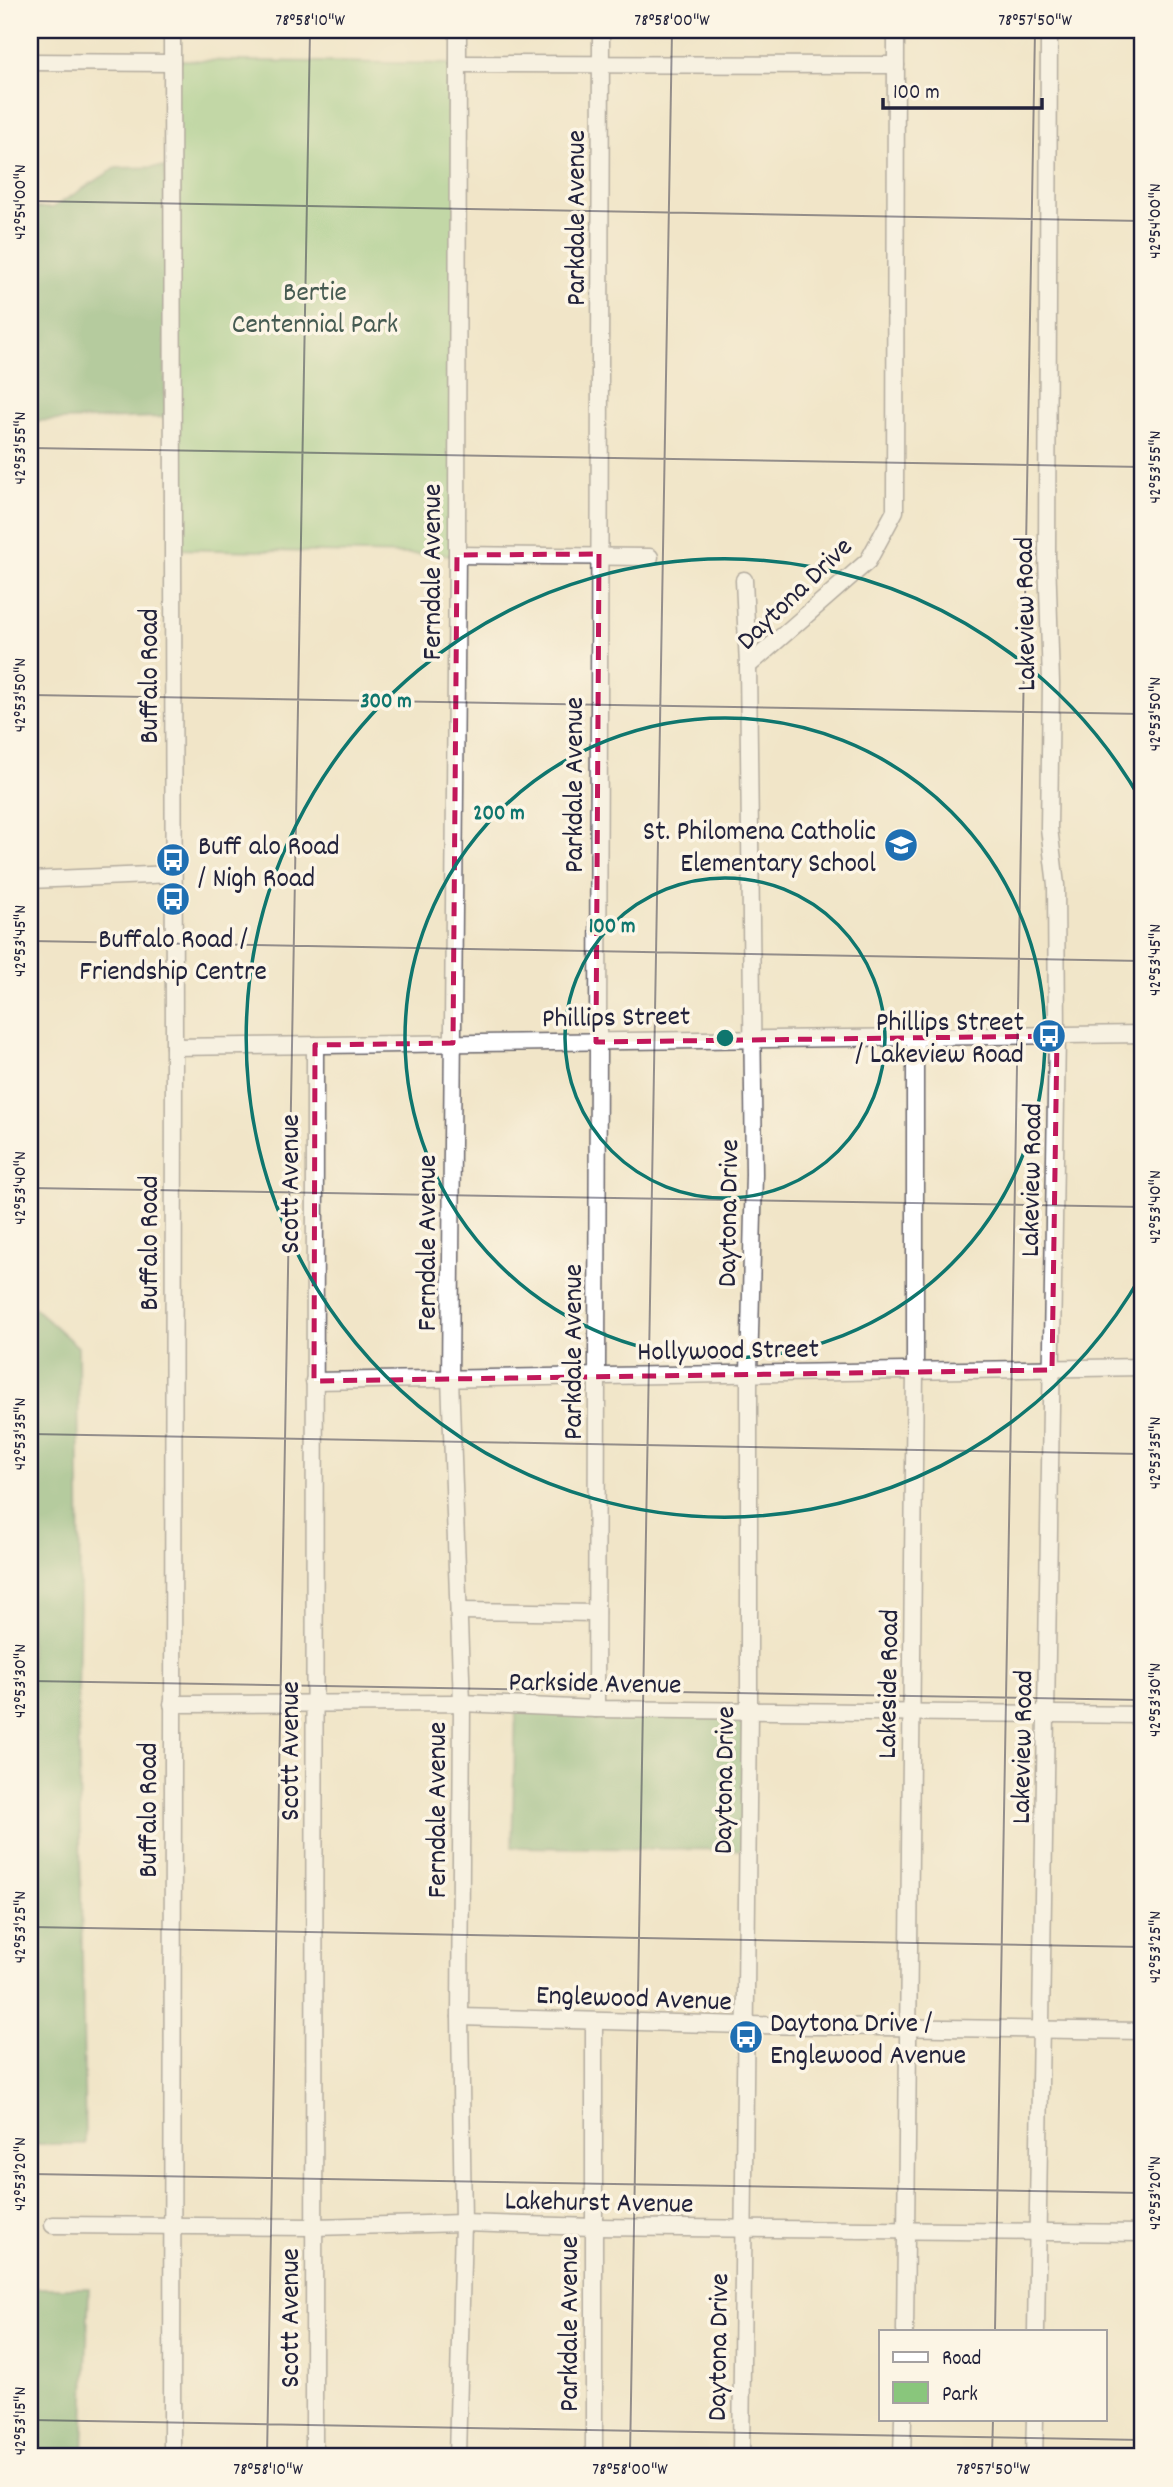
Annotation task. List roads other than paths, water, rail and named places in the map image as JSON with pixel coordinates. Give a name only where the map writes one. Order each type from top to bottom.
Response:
[{"type":"street","name":"Buffalo Road","points":[[172,30],[172,2457]]},
{"type":"street","name":"Ferndale Avenue","points":[[457,2457],[463,2223],[460,2017],[462,1703],[450,1378],[457,555],[458,30]]},
{"type":"street","name":"Parkdale Avenue","points":[[596,1709],[601,30]]},
{"type":"street","name":"Daytona Drive","points":[[741,2457],[749,1711],[749,1373],[754,1174],[748,666],[868,561],[895,511],[896,30]]},
{"type":"street","name":"Lakeview Road","points":[[1036,2330],[1057,1036],[1056,885],[1049,828],[1049,30]]},
{"type":"street","points":[[30,62],[172,63]]},
{"type":"street","points":[[458,64],[896,65]]},
{"type":"street","points":[[457,555],[650,557]]},
{"type":"street","points":[[744,580],[748,666]]},
{"type":"street","points":[[30,880],[173,874]]},
{"type":"street","name":"Phillips Street","points":[[174,1047],[1143,1034]]},
{"type":"street","name":"Lakeside Road","points":[[905,2330],[915,1371],[915,1038]]},
{"type":"street","name":"Scott Avenue","points":[[314,2457],[315,1045]]},
{"type":"street","name":"Hollywood Street","points":[[314,1381],[1143,1367]]},
{"type":"street","points":[[458,1611],[596,1613]]},
{"type":"street","name":"Parkside Avenue","points":[[172,1704],[462,1703],[596,1709],[1143,1715]]},
{"type":"street","name":"Englewood Avenue","points":[[460,2017],[594,2022],[1143,2031]]},
{"type":"street","name":"Parkdale Avenue","points":[[594,2022],[594,2457]]},
{"type":"street","name":"Lakehurst Avenue","points":[[53,2225],[314,2227],[463,2223],[1143,2233]]},
{"type":"street","points":[[902,2457],[903,2420]]},
{"type":"street","points":[[1034,2457],[1035,2420]]},
{"type":"place","name":"St. Philomena Catholic Elementary School","points":[[901,845]]},
{"type":"place","name":"Buff alo Road / Nigh Road","points":[[173,860]]},
{"type":"place","name":"Buffalo Road / Friendship Centre","points":[[173,899]]},
{"type":"place","name":"Phillips Street / Lakeview Road","points":[[1049,1036]]},
{"type":"place","name":"Daytona Drive / Englewood Avenue","points":[[746,2037]]},
{"type":"park label","name":"Bertie Centennial Park","points":[[315,306]]}]
